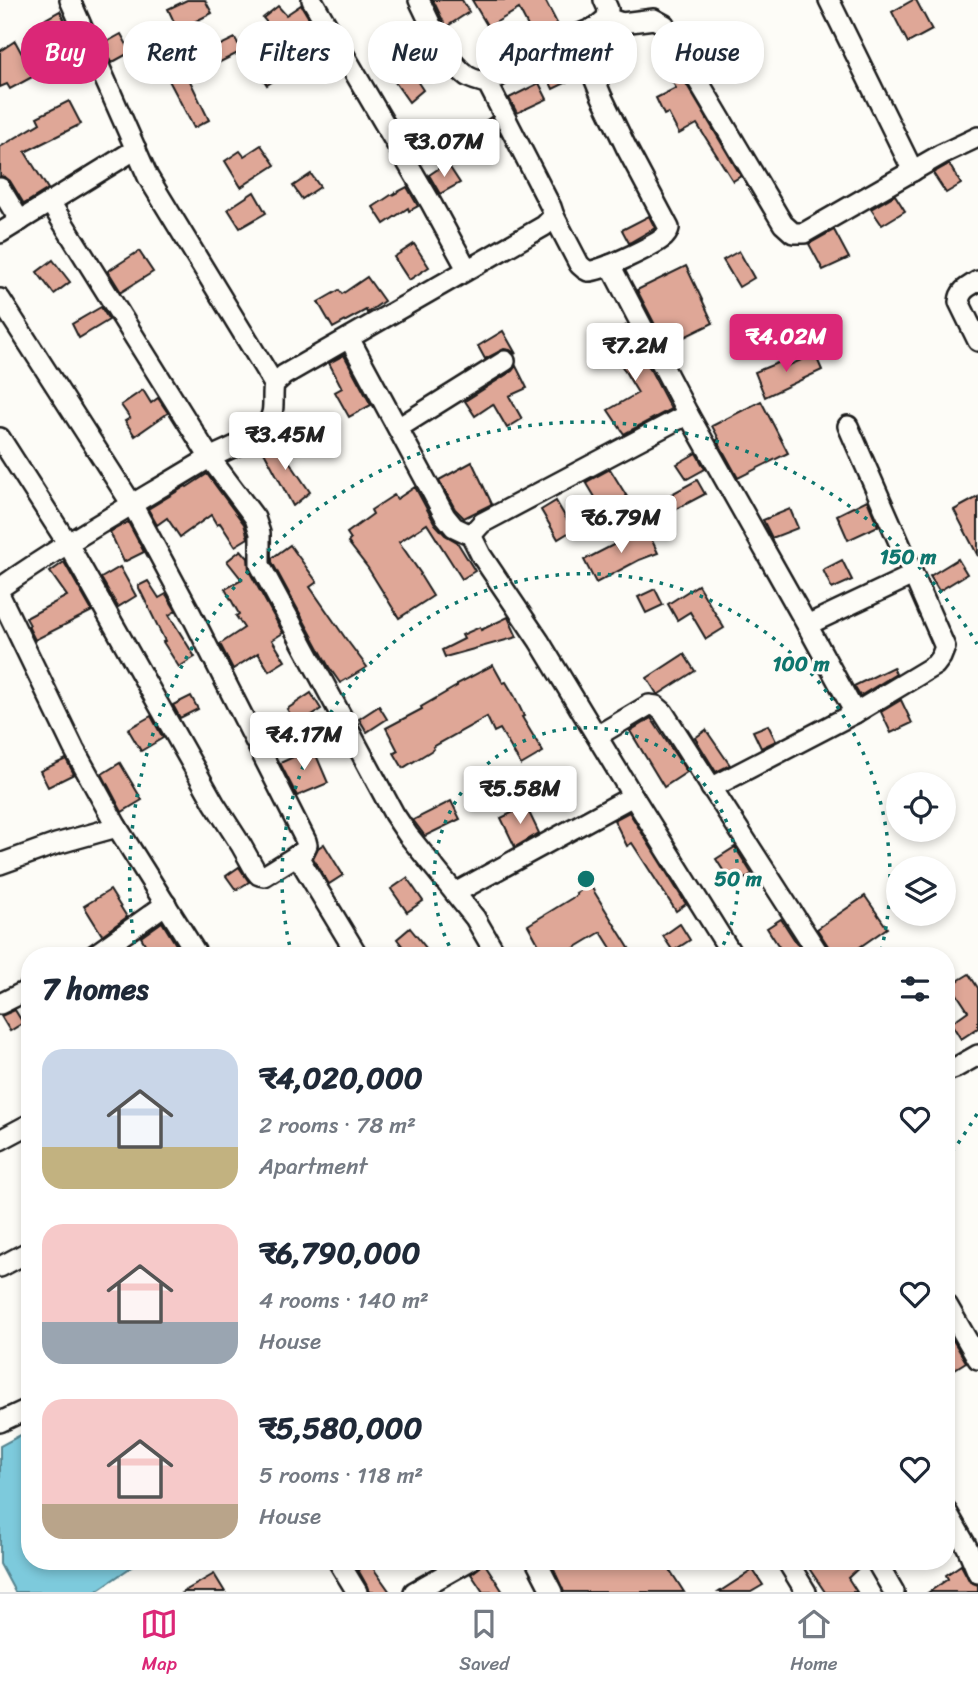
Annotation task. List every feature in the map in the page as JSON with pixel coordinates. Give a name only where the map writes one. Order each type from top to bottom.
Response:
[{"type":"street","points":[[0,588],[210,458],[254,435],[268,423],[273,410],[274,384],[148,177],[70,0]]},
{"type":"street","points":[[312,0],[467,269]]},
{"type":"street","points":[[419,0],[450,58],[458,69],[476,80]]},
{"type":"street","points":[[654,19],[661,0]]},
{"type":"street","points":[[829,0],[913,171]]},
{"type":"street","points":[[606,9],[622,23],[654,19],[665,25],[783,224],[793,233],[804,233],[942,154],[978,137]]},
{"type":"street","points":[[488,84],[579,264],[584,270],[591,271],[610,265],[659,241],[667,235],[669,228],[597,84]]},
{"type":"street","points":[[0,233],[135,149]]},
{"type":"street","points":[[0,188],[20,221]]},
{"type":"street","points":[[50,202],[210,458],[255,518],[260,533],[260,565],[384,797],[408,835],[475,918],[491,947]]},
{"type":"street","points":[[274,384],[284,374],[544,226],[554,216]]},
{"type":"street","points":[[610,265],[688,414],[855,713]]},
{"type":"street","points":[[978,281],[964,288],[959,295],[959,302],[978,341]]},
{"type":"street","points":[[0,299],[133,506],[281,789],[306,841],[304,851],[264,876],[255,870],[68,544],[0,438]]},
{"type":"street","points":[[349,338],[445,516],[454,527],[471,535],[727,947]]},
{"type":"street","points":[[398,428],[505,361]]},
{"type":"street","points":[[471,535],[482,523],[688,414]]},
{"type":"street","points":[[710,788],[855,713],[935,665],[942,657],[944,647],[848,426]]},
{"type":"street","points":[[807,625],[913,575]]},
{"type":"street","points":[[0,596],[74,749],[117,827],[192,947]]},
{"type":"street","points":[[597,736],[649,705],[656,706],[663,712],[814,947]]},
{"type":"street","points":[[454,893],[633,796]]},
{"type":"street","points":[[0,864],[56,844],[117,827]]},
{"type":"street","points":[[297,855],[353,947]]},
{"type":"street","points":[[106,947],[166,904]]},
{"type":"street","points":[[0,1004],[21,994]]},
{"type":"street","points":[[955,1067],[978,1055]]},
{"type":"street","points":[[0,1140],[21,1129]]},
{"type":"street","points":[[0,1267],[21,1256]]},
{"type":"street","points":[[955,1319],[978,1359]]},
{"type":"street","points":[[0,1422],[21,1412]]},
{"type":"street","points":[[955,1526],[976,1562]]},
{"type":"street","points":[[344,1570],[357,1592]]},
{"type":"street","points":[[414,1592],[453,1570]]},
{"type":"street","points":[[541,1570],[552,1592]]},
{"type":"street","points":[[793,1570],[806,1592]]},
{"type":"street","points":[[881,1570],[894,1592]]},
{"type":"water","points":[[21,1435],[21,1570],[127,1570],[95,1592],[15,1592],[0,1564],[0,1446]]},
{"type":"building","points":[[187,0],[205,0],[212,13],[196,21],[174,21],[168,9]]},
{"type":"building","points":[[433,0],[462,0],[469,12],[455,21],[443,21]]},
{"type":"building","points":[[472,0],[545,0],[556,21],[525,21],[519,9],[498,21],[484,21]]},
{"type":"building","points":[[916,0],[932,30],[908,43],[892,12]]},
{"type":"building","points":[[301,5],[310,20],[266,21],[263,18],[278,6],[286,15]]},
{"type":"building","points":[[60,11],[65,21],[45,21]]},
{"type":"building","points":[[121,34],[123,38],[123,56],[111,63],[109,58],[109,41]]},
{"type":"building","points":[[235,38],[236,54],[222,61],[222,44]]},
{"type":"building","points":[[15,41],[21,52],[21,83],[10,89],[7,84],[0,87],[0,51]]},
{"type":"building","points":[[171,84],[191,84],[209,120],[194,128]]},
{"type":"building","points":[[396,84],[419,84],[423,90],[409,102]]},
{"type":"building","points":[[540,84],[547,99],[517,113],[509,98]]},
{"type":"building","points":[[551,84],[563,84],[553,89]]},
{"type":"building","points":[[674,84],[686,84],[741,176],[733,181],[697,124],[679,134],[668,113],[664,115],[656,98],[676,88]]},
{"type":"building","points":[[69,101],[81,124],[25,152],[48,189],[24,204],[10,181],[0,176],[0,147],[40,123],[37,117]]},
{"type":"building","points":[[491,117],[500,135],[486,144],[475,128]]},
{"type":"building","points":[[261,145],[275,165],[241,187],[225,161],[240,151],[244,156]]},
{"type":"building","points":[[447,163],[460,183],[440,194],[429,175]]},
{"type":"building","points":[[949,164],[961,184],[946,193],[933,173]]},
{"type":"building","points":[[311,174],[320,187],[302,199],[293,186]]},
{"type":"building","points":[[407,187],[418,206],[409,211],[408,208],[384,224],[373,207]]},
{"type":"building","points":[[254,192],[266,213],[240,228],[228,209]]},
{"type":"building","points":[[895,195],[905,211],[882,225],[871,209]]},
{"type":"building","points":[[649,216],[655,228],[629,243],[622,230]]},
{"type":"building","points":[[834,230],[849,258],[823,270],[809,244]]},
{"type":"building","points":[[414,244],[429,267],[409,280],[394,257]]},
{"type":"building","points":[[139,251],[153,272],[121,292],[108,271]]},
{"type":"building","points":[[739,251],[754,278],[739,287],[723,260]]},
{"type":"building","points":[[53,260],[70,282],[54,294],[37,272]]},
{"type":"building","points":[[686,266],[713,323],[666,346],[637,290]]},
{"type":"building","points":[[367,277],[384,301],[367,313],[366,310],[333,328],[318,302],[339,290],[342,294]]},
{"type":"building","points":[[101,307],[109,320],[79,338],[72,324]]},
{"type":"building","points":[[627,325],[671,409],[624,434],[608,410],[638,393],[602,340]]},
{"type":"building","points":[[503,331],[516,354],[504,349],[485,359],[478,346]]},
{"type":"building","points":[[815,354],[822,370],[765,397],[755,372],[782,361],[785,367]]},
{"type":"building","points":[[344,355],[371,405],[349,417],[335,392],[342,388],[329,363]]},
{"type":"building","points":[[516,366],[527,388],[509,396],[522,419],[507,428],[493,404],[475,416],[465,401]]},
{"type":"building","points":[[143,390],[151,403],[158,398],[168,413],[135,436],[125,421],[130,418],[121,405]]},
{"type":"building","points":[[761,401],[788,453],[738,478],[712,426]]},
{"type":"building","points":[[272,436],[310,492],[293,506],[261,446]]},
{"type":"building","points":[[696,453],[705,469],[687,479],[677,464]]},
{"type":"building","points":[[472,462],[492,504],[464,518],[455,509],[439,480]]},
{"type":"building","points":[[610,469],[629,500],[605,514],[586,482]]},
{"type":"building","points":[[207,474],[244,524],[248,538],[235,546],[220,523],[217,525],[211,515],[180,537],[167,518],[157,525],[148,509]]},
{"type":"building","points":[[697,480],[705,494],[675,510],[668,496]]},
{"type":"building","points":[[415,487],[435,524],[445,535],[457,542],[475,571],[462,579],[427,524],[399,542],[433,596],[399,618],[368,568],[348,542],[351,539],[347,533],[373,514],[371,510],[394,495],[397,499]]},
{"type":"building","points":[[978,497],[978,556],[954,510]]},
{"type":"building","points":[[867,500],[878,526],[848,540],[837,515]]},
{"type":"building","points":[[556,501],[573,530],[558,539],[541,510]]},
{"type":"building","points":[[790,509],[798,528],[772,538],[763,520]]},
{"type":"building","points":[[128,522],[144,552],[124,562],[110,532]]},
{"type":"building","points":[[646,528],[658,553],[596,583],[584,560]]},
{"type":"building","points":[[290,545],[317,582],[310,587],[367,667],[340,683],[272,562],[272,558]]},
{"type":"building","points":[[241,550],[248,558],[249,571],[283,633],[272,640],[285,661],[269,671],[258,653],[233,669],[220,644],[244,628],[225,589],[242,580],[227,561]]},
{"type":"building","points":[[958,559],[967,574],[939,591],[930,576]]},
{"type":"building","points":[[842,560],[852,580],[832,589],[823,570]]},
{"type":"building","points":[[64,562],[92,611],[35,640],[26,618],[67,596],[50,572]]},
{"type":"building","points":[[120,567],[136,596],[118,607],[101,578]]},
{"type":"building","points":[[148,581],[159,598],[166,594],[176,611],[169,615],[195,657],[179,667],[163,642],[165,641],[138,586]]},
{"type":"building","points":[[698,585],[724,628],[706,639],[690,612],[677,620],[668,604]]},
{"type":"building","points":[[655,589],[663,605],[646,613],[638,597]]},
{"type":"building","points":[[508,617],[517,637],[445,657],[442,650],[464,639],[462,635],[480,627],[481,630]]},
{"type":"building","points":[[684,654],[695,671],[657,694],[647,678]]},
{"type":"building","points":[[493,665],[515,697],[524,716],[522,717],[543,752],[521,765],[500,729],[494,732],[487,717],[433,747],[434,749],[403,768],[394,753],[398,751],[386,728]]},
{"type":"building","points":[[893,667],[896,674],[860,696],[854,686]]},
{"type":"building","points":[[311,693],[321,709],[297,725],[287,709]]},
{"type":"building","points":[[191,696],[198,709],[180,718],[173,705]]},
{"type":"building","points":[[901,700],[912,723],[891,733],[881,712]]},
{"type":"building","points":[[379,706],[387,719],[367,732],[359,719]]},
{"type":"building","points":[[151,716],[163,738],[141,751],[128,729]]},
{"type":"building","points":[[651,718],[687,772],[664,787],[630,731]]},
{"type":"building","points":[[768,725],[776,741],[761,748],[753,731]]},
{"type":"building","points":[[706,730],[730,765],[716,772],[695,738]]},
{"type":"building","points":[[313,748],[328,783],[297,796],[280,763]]},
{"type":"building","points":[[66,759],[74,774],[48,787],[40,771]]},
{"type":"building","points":[[120,763],[142,800],[122,812],[102,774]]},
{"type":"building","points":[[451,801],[460,819],[425,836],[413,820]]},
{"type":"building","points":[[526,806],[539,833],[515,847],[501,818]]},
{"type":"building","points":[[629,812],[686,904],[676,911],[632,843],[627,846],[614,820]]},
{"type":"building","points":[[324,844],[343,875],[329,884],[313,858],[318,848]]},
{"type":"building","points":[[735,847],[752,874],[733,886],[716,859]]},
{"type":"building","points":[[239,867],[249,882],[236,890],[226,876]]},
{"type":"building","points":[[407,878],[423,901],[407,912],[391,889]]},
{"type":"building","points":[[590,885],[628,947],[610,947],[601,932],[576,947],[540,947],[528,925],[577,895],[576,893]]},
{"type":"building","points":[[110,890],[127,917],[102,935],[84,906]]},
{"type":"building","points":[[865,896],[887,928],[860,947],[829,947],[817,929]]},
{"type":"building","points":[[781,919],[799,947],[779,947],[767,928]]},
{"type":"building","points":[[162,922],[177,947],[147,947],[141,937]]},
{"type":"building","points":[[680,924],[690,940],[679,947],[670,947],[663,936]]},
{"type":"building","points":[[410,928],[425,947],[403,947],[397,939]]},
{"type":"building","points":[[969,974],[978,988],[978,1028],[961,1039],[955,1029],[955,1020],[968,1011],[955,991],[955,983]]},
{"type":"building","points":[[15,1010],[21,1024],[10,1031],[1,1016]]},
{"type":"building","points":[[955,1343],[966,1362],[955,1369]]},
{"type":"building","points":[[961,1565],[970,1582],[978,1585],[978,1592],[929,1592],[948,1579],[946,1575]]},
{"type":"building","points":[[358,1570],[374,1570],[390,1592],[369,1592]]},
{"type":"building","points":[[476,1570],[489,1570],[503,1592],[483,1592],[471,1574]]},
{"type":"building","points":[[554,1570],[670,1570],[684,1592],[564,1592]]},
{"type":"building","points":[[753,1570],[763,1585],[751,1592],[719,1592]]},
{"type":"building","points":[[810,1570],[857,1570],[848,1578],[857,1592],[825,1592]]},
{"type":"building","points":[[214,1574],[225,1592],[183,1592]]}]
